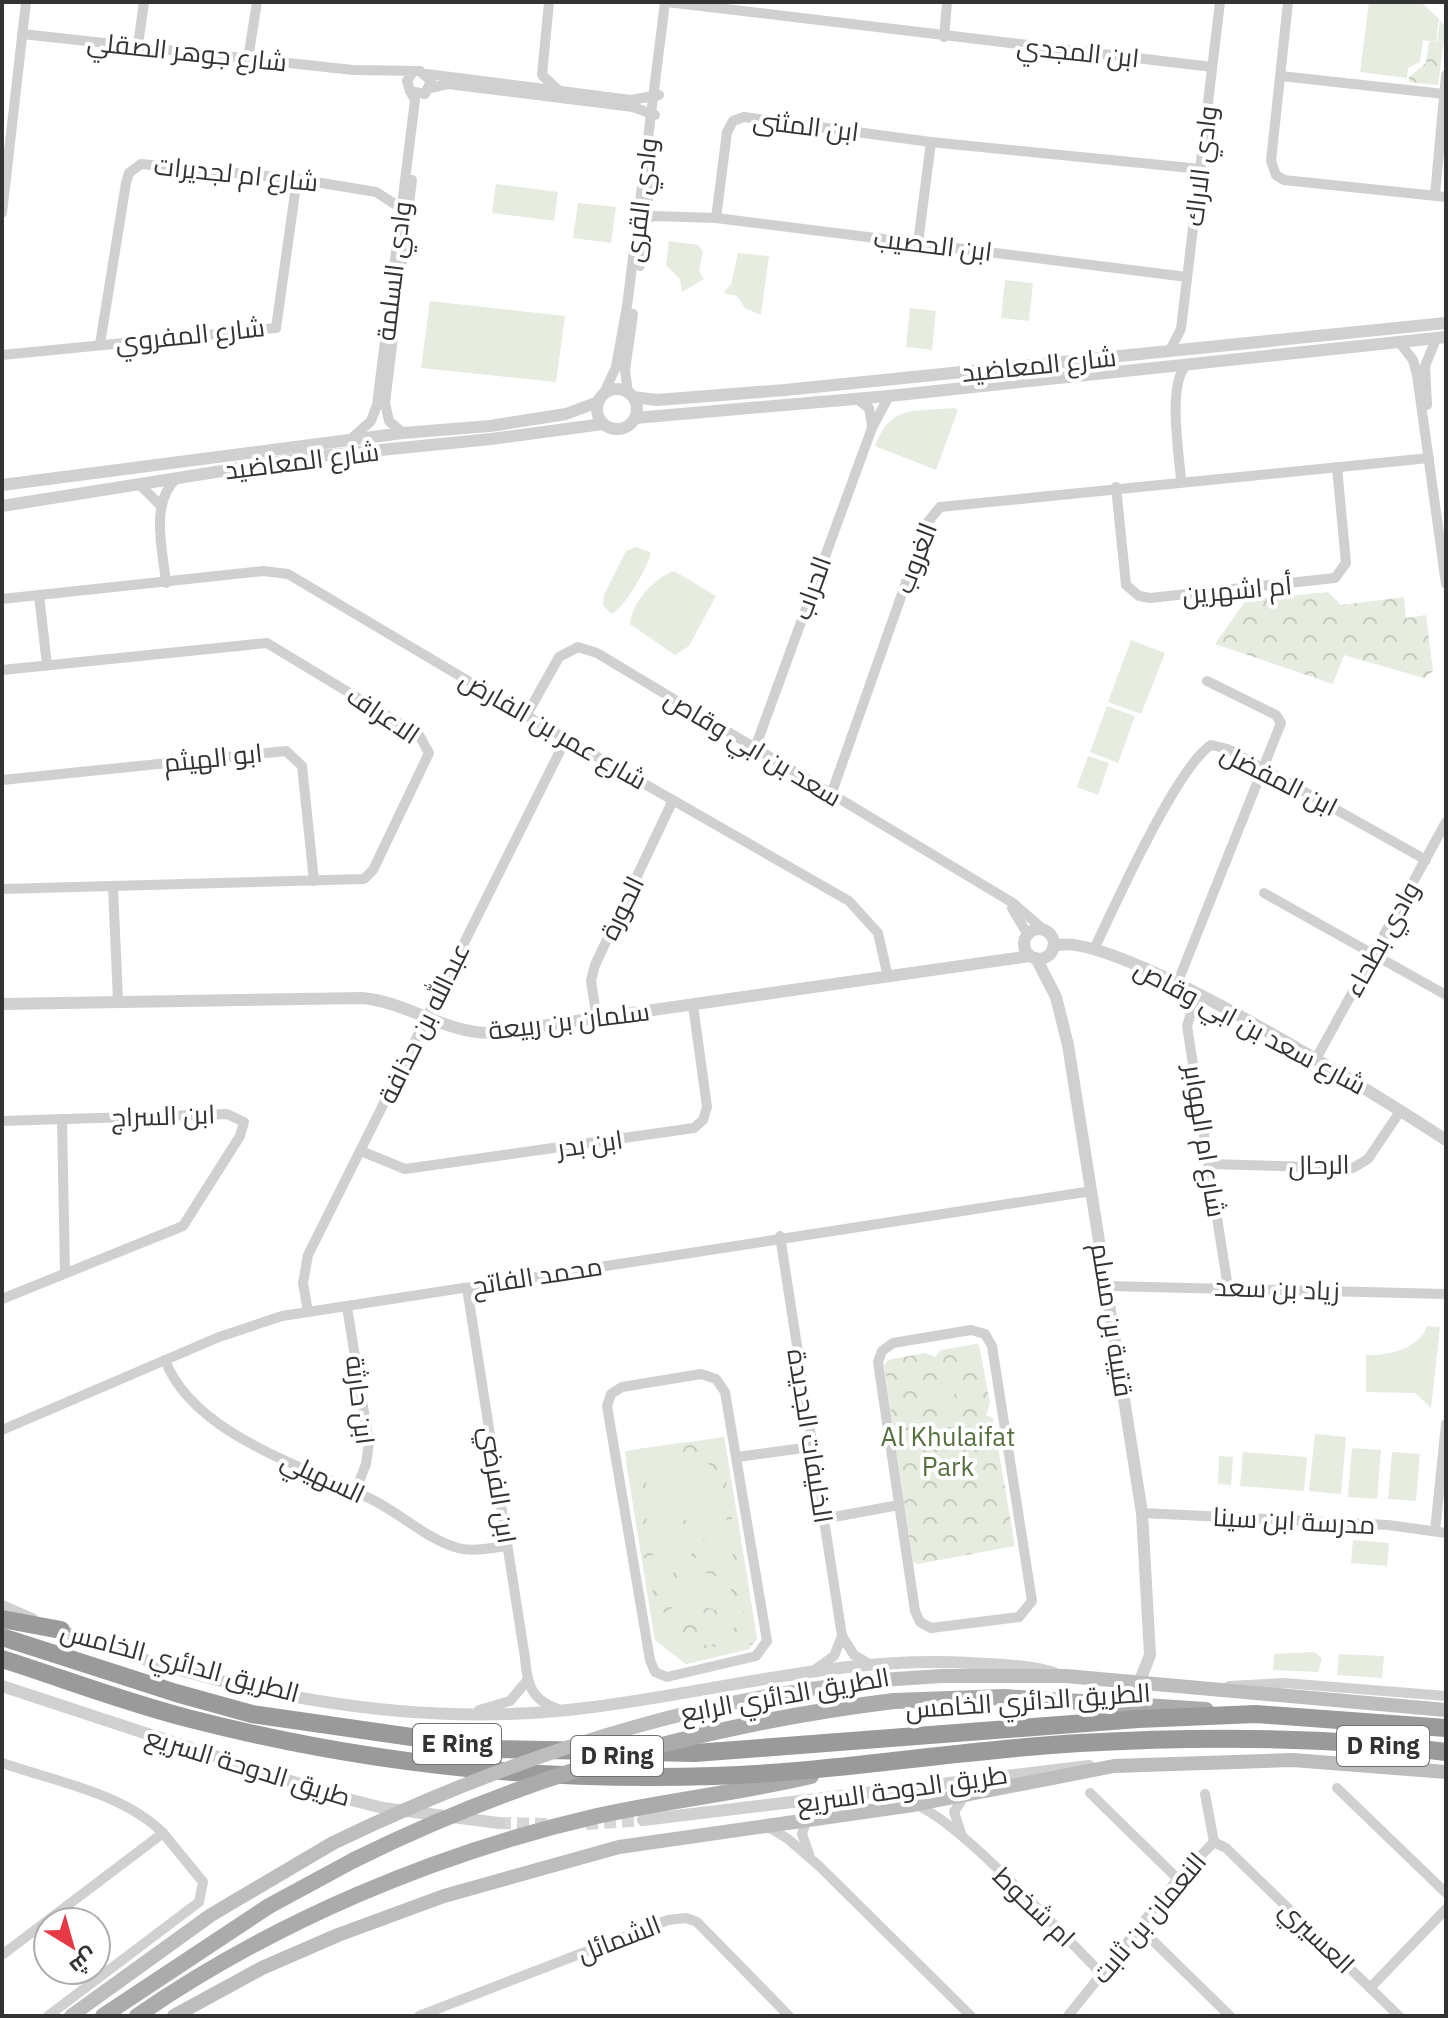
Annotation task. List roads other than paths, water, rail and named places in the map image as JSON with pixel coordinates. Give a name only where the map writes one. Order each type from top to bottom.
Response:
[{"type":"highway","points":[[2,1619],[61,1630]]},
{"type":"highway","name":"الطريق الدائري الخامس","points":[[2,1637],[252,1714],[495,1749],[695,1753],[1138,1719],[1256,1714]]},
{"type":"highway","name":"الطريق الدائري الخامس","points":[[2,1659],[172,1714],[237,1731],[460,1769],[536,1774],[717,1776],[867,1763]]},
{"type":"highway","name":"الطريق الدائري الرابع","points":[[1256,1714],[1446,1728]]},
{"type":"highway","name":"D Ring","points":[[867,1763],[1080,1743],[1237,1738],[1320,1740],[1446,1752]]},
{"type":"main road","name":"الطريق الدائري الرابع","points":[[71,2016],[211,1915],[333,1843],[491,1772],[554,1749],[662,1717],[838,1683],[942,1676],[1066,1676],[1446,1710]]},
{"type":"main road","name":"الطريق الدائري الرابع","points":[[103,2016],[245,1921],[354,1860],[460,1811],[604,1760],[739,1724],[894,1701],[1004,1697],[1256,1714]]},
{"type":"main road","name":"D Ring","points":[[174,2016],[287,1956],[444,1896],[619,1847],[913,1805],[1114,1766],[1293,1760],[1446,1772]]},
{"type":"main road","name":"D Ring","points":[[137,2016],[213,1968],[286,1929],[484,1847],[608,1814],[777,1784],[867,1763]]},
{"type":"street","points":[[2,213],[7,132],[26,2]]},
{"type":"street","points":[[138,45],[144,2]]},
{"type":"street","points":[[248,59],[257,2]]},
{"type":"street","points":[[549,2],[543,68],[546,81],[558,90]]},
{"type":"street","name":"ابن المجدي","points":[[668,2],[1212,67]]},
{"type":"street","name":"وادي القرى","points":[[600,398],[612,380],[621,343],[668,2]]},
{"type":"street","points":[[944,37],[947,2]]},
{"type":"street","name":"وادي الاراك","points":[[1169,352],[1181,329],[1220,2]]},
{"type":"street","points":[[1288,2],[1271,161],[1276,175],[1284,180],[1440,196],[1446,75]]},
{"type":"street","name":"شارع جوهر الصقلي","points":[[22,34],[353,70],[427,74]]},
{"type":"street","points":[[520,85],[543,68]]},
{"type":"street","name":"شارع جوهر الصقلي","points":[[353,70],[400,79],[409,88],[427,91]]},
{"type":"street","points":[[409,88],[412,73]]},
{"type":"street","points":[[654,115],[633,107],[448,84],[427,91],[427,74],[631,100],[657,94]]},
{"type":"street","points":[[1281,76],[1444,94]]},
{"type":"street","name":"وادي السلمة","points":[[349,440],[368,426],[377,405],[415,100],[409,88]]},
{"type":"street","name":"وادي السلمة","points":[[403,433],[389,421],[385,403],[419,113],[427,91]]},
{"type":"street","name":"وادي القرى","points":[[630,395],[625,370],[646,226],[654,115]]},
{"type":"street","name":"ابن المثنى","points":[[716,218],[725,140],[729,126],[738,118],[931,142],[1201,169]]},
{"type":"street","points":[[918,243],[931,142]]},
{"type":"street","name":"شارع ام لجديرات","points":[[100,344],[126,183],[135,168],[148,163],[297,179],[376,192]]},
{"type":"street","name":"شارع المفروي","points":[[2,355],[276,328],[297,179]]},
{"type":"street","points":[[376,192],[405,181]]},
{"type":"street","points":[[376,192],[401,208]]},
{"type":"street","name":"ابن الحصيب","points":[[649,195],[653,209],[679,215]]},
{"type":"street","name":"ابن الحصيب","points":[[646,226],[646,220],[653,216],[716,218],[1187,277]]},
{"type":"street","name":"شارع المعاضيد","points":[[630,395],[657,400],[785,390],[1446,323]]},
{"type":"street","points":[[1181,329],[1200,348]]},
{"type":"street","points":[[1429,454],[1425,366],[1441,338]]},
{"type":"street","name":"شارع المعاضيد","points":[[635,418],[889,396],[1441,338]]},
{"type":"street","points":[[1400,343],[1416,367],[1446,584]]},
{"type":"street","points":[[1181,480],[1176,387],[1181,370],[1187,364]]},
{"type":"street","points":[[1157,368],[1176,387]]},
{"type":"street","points":[[615,389],[630,395],[637,409],[635,418],[618,429],[603,424],[597,413],[600,398],[615,389]]},
{"type":"street","name":"الحراب","points":[[755,748],[872,428],[889,396]]},
{"type":"street","name":"شارع المعاضيد","points":[[2,485],[403,433],[490,426],[566,414],[600,398]]},
{"type":"street","points":[[857,399],[869,408],[872,428]]},
{"type":"street","name":"شارع المعاضيد","points":[[2,506],[310,457],[603,424]]},
{"type":"street","name":"الغروب","points":[[831,795],[931,515],[945,505],[1337,467],[1429,454]]},
{"type":"street","name":"أم اشهرين","points":[[1116,487],[1126,585],[1139,596],[1150,598],[1335,578],[1346,563],[1337,467]]},
{"type":"street","points":[[166,583],[160,505],[177,478]]},
{"type":"street","points":[[139,484],[160,505]]},
{"type":"street","name":"شارع عمر بن الفارض","points":[[2,599],[263,571],[288,574],[861,910],[878,933],[888,977]]},
{"type":"street","points":[[39,595],[47,665]]},
{"type":"street","name":"الاعراف","points":[[2,670],[267,643],[419,735],[428,747],[428,758],[369,876],[358,880],[2,889]]},
{"type":"street","name":"سعد بن ابي وقاص","points":[[526,716],[552,667],[566,651],[578,647],[597,653],[1002,898]]},
{"type":"street","points":[[1177,984],[1223,875],[1261,767],[1280,726],[1280,719],[1207,681]]},
{"type":"street","name":"عبدالله بن حذافة","points":[[308,1312],[303,1283],[308,1255],[566,739]]},
{"type":"street","name":"ابن المفضل","points":[[1093,947],[1143,849],[1203,750],[1219,745],[1426,860]]},
{"type":"street","name":"ابو الهيثم","points":[[2,780],[286,751],[302,766],[314,881]]},
{"type":"street","name":"الحورة","points":[[597,1019],[591,981],[595,965],[673,800]]},
{"type":"street","name":"وادي بطحاء","points":[[1317,1057],[1446,822]]},
{"type":"street","points":[[113,886],[118,1001]]},
{"type":"street","points":[[1264,893],[1446,995]]},
{"type":"street","points":[[1002,898],[1019,916],[1026,938]]},
{"type":"street","name":"شارع سعد بن ابي وقاص","points":[[1002,898],[1017,905],[1044,930],[1080,939],[1177,984],[1317,1057],[1446,1140]]},
{"type":"street","points":[[1044,930],[1053,939],[1052,950]]},
{"type":"street","name":"سلمان بن ربيعة","points":[[994,959],[1044,930]]},
{"type":"street","name":"قتيبة بن مسلم","points":[[1026,938],[1033,957],[1053,989]]},
{"type":"street","name":"شارع سعد بن ابي وقاص","points":[[1052,950],[1070,942],[1093,947]]},
{"type":"street","name":"سلمان بن ربيعة","points":[[2,1004],[362,998],[385,1000],[425,1017],[481,1033],[597,1019],[994,959],[1033,957],[1052,950]]},
{"type":"street","name":"قتيبة بن مسلم","points":[[1052,950],[1053,989],[1066,1034],[1142,1513],[1150,1655],[1165,1685]]},
{"type":"street","name":"شارع ام الهوابر","points":[[1197,995],[1187,1026],[1228,1288]]},
{"type":"street","name":"ابن بدر","points":[[361,1151],[405,1169],[694,1128],[703,1120],[707,1107],[693,1005]]},
{"type":"street","name":"الرحال","points":[[1209,1164],[1353,1168],[1368,1159],[1401,1110]]},
{"type":"street","name":"ابن السراج","points":[[2,1121],[227,1114],[244,1122],[240,1136],[183,1226],[2,1299]]},
{"type":"street","points":[[62,1119],[65,1272]]},
{"type":"street","name":"محمد الفاتح","points":[[2,1430],[165,1360],[282,1316],[780,1236],[1092,1191]]},
{"type":"street","name":"الخليفات الجديدة","points":[[780,1236],[842,1636]]},
{"type":"street","name":"زياد بن سعد","points":[[1107,1286],[1446,1294]]},
{"type":"street","name":"ابن الفرضي","points":[[467,1288],[526,1682]]},
{"type":"street","name":"ابن حارثة","points":[[347,1307],[369,1443],[366,1464],[355,1492]]},
{"type":"street","points":[[978,1330],[990,1339],[992,1346],[1032,1594],[1030,1608],[1012,1618],[937,1627],[920,1622],[899,1505],[878,1369],[879,1356],[893,1343],[978,1330]]},
{"type":"street","name":"السهيلي","points":[[165,1360],[178,1387],[200,1409],[276,1456],[355,1492],[449,1544],[470,1550],[507,1546]]},
{"type":"street","points":[[709,1376],[725,1392],[737,1457],[766,1646],[756,1656],[674,1676],[661,1676],[651,1667],[644,1635],[612,1448],[608,1400],[622,1387],[709,1376]]},
{"type":"street","points":[[1441,1532],[1446,1424]]},
{"type":"street","points":[[737,1457],[811,1447]]},
{"type":"street","points":[[823,1519],[899,1505]]},
{"type":"street","name":"مدرسة ابن سينا","points":[[1142,1513],[1388,1525],[1441,1532]]},
{"type":"street","points":[[2,1606],[61,1630],[241,1687],[456,1714],[566,1711],[866,1662],[1024,1666],[1066,1676]]},
{"type":"street","points":[[842,1636],[849,1649],[866,1662]]},
{"type":"street","points":[[817,1668],[834,1656],[842,1636]]},
{"type":"street","name":"قتيبة بن مسلم","points":[[1139,1683],[1150,1655]]},
{"type":"street","points":[[456,1714],[510,1701],[526,1682],[542,1702],[566,1711]]},
{"type":"street","name":"الطريق الدائري الرابع","points":[[1196,1688],[1275,1683],[1446,1696]]},
{"type":"street","name":"طريق الدوحة السريع","points":[[2,1686],[336,1796],[383,1808],[499,1823]]},
{"type":"street","points":[[2,1763],[143,1815],[163,1833],[203,1882],[199,1902],[48,2016]]},
{"type":"street","name":"طريق الدوحة السريع","points":[[643,1820],[736,1812],[1051,1768],[1114,1766]]},
{"type":"street","points":[[1337,1788],[1446,1893]]},
{"type":"street","points":[[1090,1793],[1178,1879]]},
{"type":"street","points":[[1205,1794],[1214,1842]]},
{"type":"street","name":"ام شخوط","points":[[965,1795],[955,1807],[954,1817],[967,1841]]},
{"type":"street","name":"ام شخوط","points":[[913,1805],[937,1815],[967,1841],[1102,1974]]},
{"type":"street","points":[[807,1819],[802,1840],[818,1865]]},
{"type":"street","points":[[767,1826],[788,1839],[818,1865],[971,2016]]},
{"type":"street","points":[[2,1955],[163,1833]]},
{"type":"street","name":"النعمان بن ثابت","points":[[1068,2016],[1178,1879],[1214,1842],[1236,1858]]},
{"type":"street","name":"العسيري","points":[[1236,1858],[1399,2016]]},
{"type":"street","points":[[1370,1988],[1446,1909]]},
{"type":"street","name":"الشمائل","points":[[419,2016],[668,1920],[686,1918],[697,1922],[789,2016]]},
{"type":"street","points":[[1139,1927],[1230,2016]]},
{"type":"tunnel","points":[[586,1824],[643,1820]]},
{"type":"tunnel","points":[[499,1823],[548,1824]]},
{"type":"park label","name":"Al Khulaifat Park","points":[[948,1452]]}]
